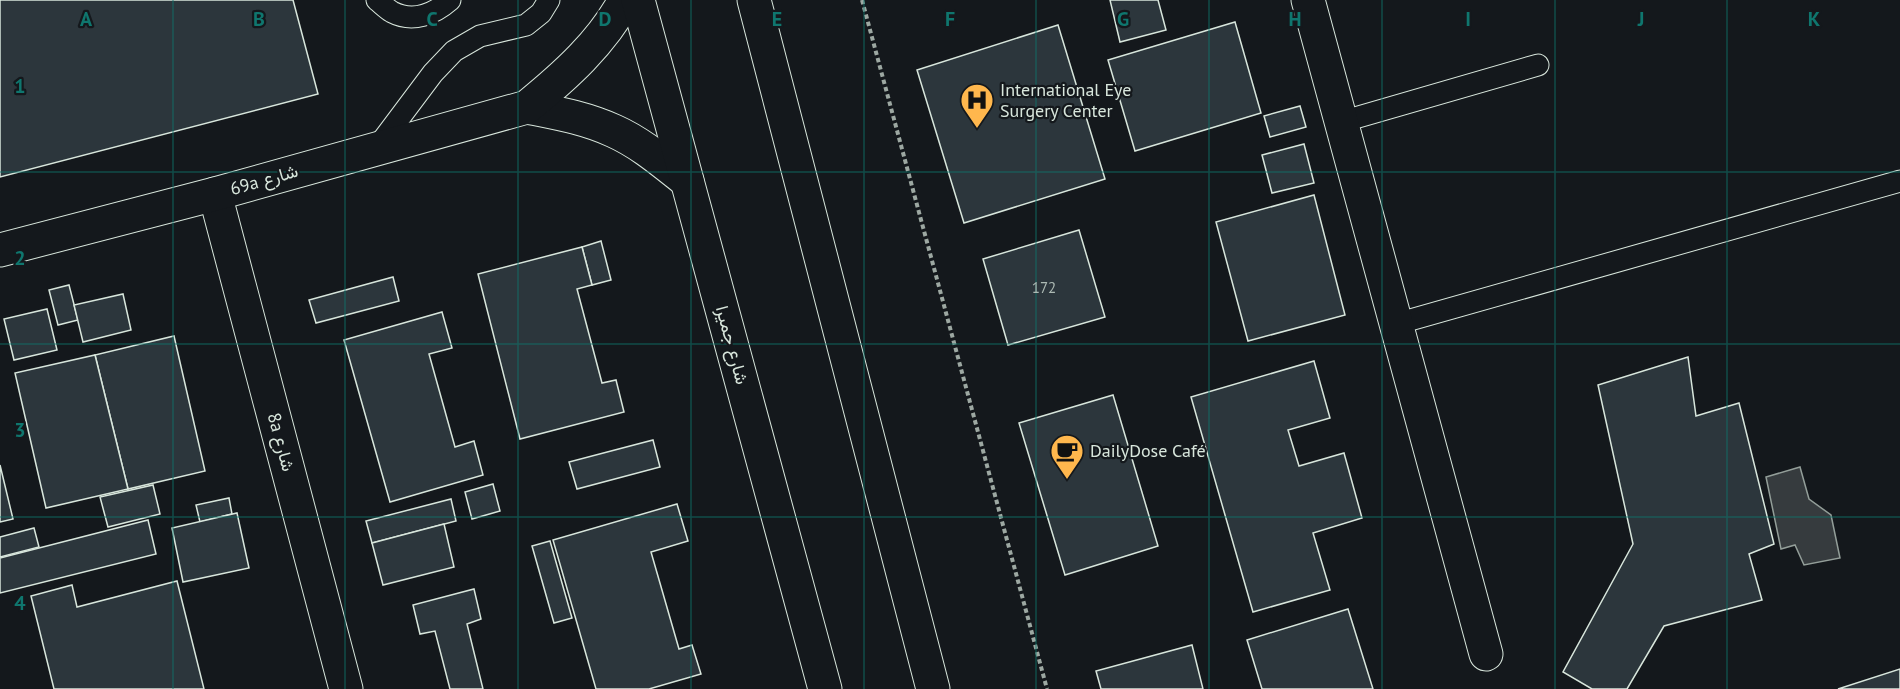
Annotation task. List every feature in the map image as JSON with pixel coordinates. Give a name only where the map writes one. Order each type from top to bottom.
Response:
[{"type":"street","name":"69a شارع","points":[[0,250],[215,194],[528,107],[563,78],[589,50],[616,18],[625,0]]},
{"type":"street","name":"شارع جميرا","points":[[638,0],[825,689]]},
{"type":"street","points":[[754,0],[933,689]]},
{"type":"street","points":[[1308,0],[1486,654]]},
{"type":"street","name":"69a شارع","points":[[528,107],[573,116],[614,131],[652,153],[687,181]]},
{"type":"street","name":"8a شارع","points":[[215,194],[346,689]]},
{"type":"lane","points":[[377,0],[393,12],[415,17],[437,11],[450,0]]},
{"type":"lane","points":[[376,149],[433,73],[454,51],[480,36],[526,25],[541,13],[549,0]]},
{"type":"lane","points":[[1341,122],[1538,65]]},
{"type":"lane","points":[[1396,324],[1900,181]]},
{"type":"path","points":[[862,0],[1047,689]]},
{"type":"shaded area","points":[[1800,467],[1809,499],[1831,515],[1840,558],[1804,565],[1795,545],[1781,549],[1766,477]]},
{"type":"building","points":[[0,0],[293,0],[318,94],[0,177]]},
{"type":"building","points":[[1110,0],[1158,0],[1166,30],[1120,42]]},
{"type":"building","points":[[1235,22],[1261,113],[1135,151],[1108,60]]},
{"type":"building","points":[[1058,25],[1105,179],[964,223],[917,70]]},
{"type":"building","points":[[1300,106],[1306,127],[1270,137],[1264,116]]},
{"type":"building","points":[[1304,144],[1314,183],[1272,193],[1262,155]]},
{"type":"building","points":[[1314,195],[1345,315],[1248,341],[1216,222]]},
{"type":"building","points":[[1079,230],[1105,317],[1008,345],[983,259]]},
{"type":"building","points":[[601,241],[611,280],[592,285],[582,247]]},
{"type":"building","points":[[582,247],[592,285],[577,289],[602,383],[616,380],[624,412],[520,439],[478,274]]},
{"type":"building","points":[[393,277],[399,301],[316,323],[309,300]]},
{"type":"building","points":[[69,285],[78,320],[58,325],[49,290]]},
{"type":"building","points":[[123,294],[131,330],[83,342],[74,305]]},
{"type":"building","points":[[47,309],[57,350],[14,360],[4,319]]},
{"type":"building","points":[[442,312],[452,348],[429,354],[455,447],[474,441],[483,475],[390,502],[344,340]]},
{"type":"building","points":[[174,336],[205,471],[128,489],[95,355]]},
{"type":"building","points":[[95,355],[128,489],[46,508],[15,373]]},
{"type":"building","points":[[1688,357],[1696,416],[1739,403],[1774,544],[1749,554],[1762,600],[1664,626],[1627,689],[1592,689],[1563,672],[1633,544],[1598,385]]},
{"type":"building","points":[[1314,361],[1330,418],[1288,430],[1299,466],[1344,453],[1362,518],[1313,533],[1330,590],[1253,612],[1191,397]]},
{"type":"building","points":[[1113,395],[1158,546],[1065,575],[1019,423]]},
{"type":"building","points":[[653,440],[660,467],[577,489],[569,462]]},
{"type":"building","points":[[0,465],[13,519],[0,522]]},
{"type":"building","points":[[493,484],[500,511],[472,519],[465,492]]},
{"type":"building","points":[[153,485],[160,514],[108,527],[100,497]]},
{"type":"building","points":[[229,498],[232,514],[200,522],[196,505]]},
{"type":"building","points":[[451,499],[456,521],[372,543],[366,521]]},
{"type":"building","points":[[677,504],[688,541],[651,552],[679,649],[692,645],[701,674],[649,689],[596,689],[553,540]]},
{"type":"building","points":[[237,513],[249,568],[183,582],[172,528]]},
{"type":"building","points":[[148,520],[156,554],[0,593],[0,558]]},
{"type":"building","points":[[444,524],[454,567],[383,585],[372,543]]},
{"type":"building","points":[[34,528],[39,547],[0,557],[0,537]]},
{"type":"building","points":[[550,541],[572,618],[554,623],[532,546]]},
{"type":"building","points":[[177,581],[204,689],[54,689],[31,596],[72,585],[77,607]]},
{"type":"building","points":[[474,589],[481,619],[467,624],[483,689],[450,689],[435,631],[420,634],[413,605]]},
{"type":"building","points":[[1348,609],[1373,689],[1262,689],[1247,640]]},
{"type":"building","points":[[1192,645],[1203,689],[1101,689],[1096,671]]},
{"type":"building","points":[[1900,669],[1900,689],[1838,689]]},
{"type":"place","name":"International Eye Surgery Center","points":[[977,129]]},
{"type":"place","name":"DailyDose Café","points":[[1067,480]]}]
